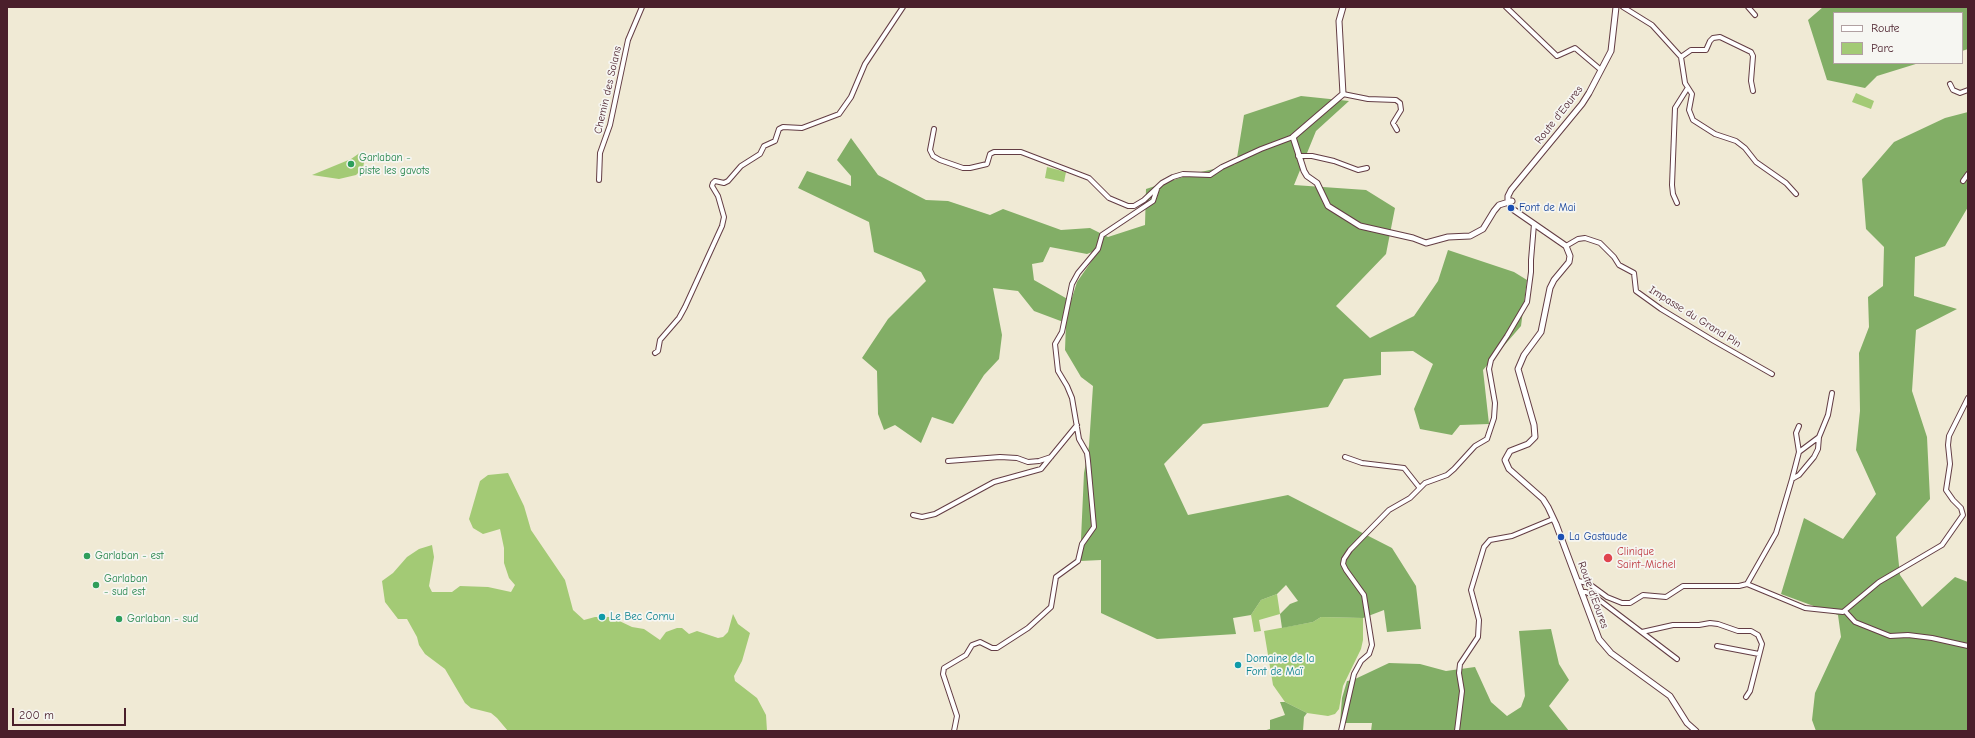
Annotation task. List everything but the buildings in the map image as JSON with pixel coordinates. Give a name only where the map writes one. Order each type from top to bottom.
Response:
[{"type":"street","name":"Chemin des Solans","points":[[599,180],[600,153],[610,125],[628,40],[642,7]]},
{"type":"street","points":[[655,353],[658,351],[660,340],[685,307],[722,226],[724,217],[718,196],[712,186],[713,183],[715,181],[724,183],[728,181],[741,166],[760,154],[764,146],[775,141],[776,135],[783,127],[802,128],[839,114],[851,97],[865,64],[903,7]]},
{"type":"street","points":[[1343,7],[1339,21],[1343,94]]},
{"type":"street","points":[[1506,7],[1557,56],[1575,48],[1602,70]]},
{"type":"street","name":"Route d'Eoures","points":[[1510,201],[1517,183],[1582,104],[1602,70],[1611,51],[1616,7]]},
{"type":"street","points":[[1623,7],[1652,24],[1681,57],[1681,68],[1687,89],[1692,94],[1689,110],[1693,120],[1714,134],[1736,141],[1745,148],[1756,162],[1786,183],[1796,194]]},
{"type":"street","points":[[1748,7],[1755,15]]},
{"type":"street","points":[[1681,57],[1691,50],[1706,50],[1713,38],[1720,37],[1751,52],[1753,56],[1751,81],[1753,91]]},
{"type":"street","points":[[1950,84],[1953,90],[1960,93],[1968,90]]},
{"type":"street","points":[[1677,203],[1673,194],[1672,185],[1675,108],[1687,89]]},
{"type":"street","points":[[1343,94],[1368,99],[1396,100],[1400,103],[1401,110],[1393,123],[1397,130]]},
{"type":"street","points":[[934,129],[930,150],[933,156],[940,160],[963,168],[970,168],[987,164],[990,154],[994,152],[1021,152],[1089,178],[1109,198],[1128,206],[1139,203],[1157,189],[1162,183],[1183,174],[1210,175],[1222,167],[1261,149],[1293,137],[1343,94]]},
{"type":"street","points":[[1293,137],[1298,156],[1307,176],[1316,183],[1325,202],[1352,223],[1413,238],[1422,243],[1448,237],[1470,236],[1483,229],[1494,211],[1503,203],[1510,201],[1521,214],[1566,246]]},
{"type":"street","points":[[1298,156],[1312,156],[1334,161],[1358,170],[1366,168]]},
{"type":"street","points":[[1963,181],[1968,174]]},
{"type":"street","points":[[954,731],[957,716],[944,674],[944,668],[966,655],[972,646],[980,642],[992,648],[997,648],[1028,628],[1051,607],[1056,577],[1078,561],[1082,544],[1094,527],[1087,454],[1078,439],[1072,398],[1058,371],[1055,344],[1062,332],[1072,284],[1078,273],[1098,249],[1102,235],[1153,201],[1157,189]]},
{"type":"street","points":[[1341,731],[1354,674],[1361,660],[1369,654],[1372,645],[1364,595],[1346,570],[1343,564],[1344,559],[1350,550],[1389,510],[1410,498],[1419,488],[1454,469],[1475,446],[1487,439],[1492,428],[1495,403],[1489,369],[1491,360],[1512,330],[1527,302],[1531,272],[1534,224]]},
{"type":"street","name":"Impasse du Grand Pin","points":[[1566,246],[1578,239],[1585,238],[1600,243],[1614,257],[1619,265],[1634,273],[1636,291],[1661,309],[1772,374]]},
{"type":"street","name":"Route d'Eoures","points":[[1566,246],[1570,256],[1569,262],[1554,280],[1541,332],[1524,355],[1518,369],[1534,425],[1535,437],[1528,444],[1510,451],[1506,460],[1509,469],[1542,499],[1553,518],[1578,582],[1594,629],[1605,646],[1611,653],[1670,696],[1687,723],[1696,731]]},
{"type":"street","points":[[1792,479],[1799,475],[1814,457],[1818,449],[1820,437],[1825,428],[1832,393]]},
{"type":"street","points":[[1578,582],[1588,583],[1607,597],[1630,603],[1643,595],[1666,597],[1683,586],[1739,586],[1747,584],[1805,608],[1825,609],[1840,613],[1845,611],[1879,582],[1942,545],[1963,515],[1961,508],[1952,500],[1946,490],[1950,464],[1948,445],[1949,436],[1968,398]]},
{"type":"street","points":[[913,515],[922,517],[935,514],[994,482],[1041,469],[1077,425]]},
{"type":"street","points":[[1747,584],[1776,532],[1799,452],[1796,440],[1799,426]]},
{"type":"street","points":[[1799,452],[1820,437]]},
{"type":"street","points":[[948,460],[1000,457],[1017,458],[1028,462],[1039,461],[1051,456]]},
{"type":"street","points":[[1345,457],[1362,463],[1404,468],[1419,488]]},
{"type":"street","points":[[1457,731],[1462,690],[1459,673],[1460,664],[1478,637],[1479,620],[1471,590],[1484,548],[1490,540],[1512,536],[1553,518]]},
{"type":"street","points":[[1581,592],[1586,592],[1594,596],[1678,659]]},
{"type":"street","points":[[1584,599],[1594,596]]},
{"type":"street","points":[[1845,611],[1855,622],[1890,636],[1908,635],[1939,639],[1968,646]]},
{"type":"street","points":[[1642,632],[1673,624],[1718,624],[1738,631],[1751,631],[1758,635],[1762,644],[1750,691],[1746,697]]},
{"type":"street","points":[[1717,646],[1759,654]]},
{"type":"green space","points":[[1823,7],[1968,7],[1968,49],[1963,51],[1963,12],[1833,12],[1833,64],[1916,64],[1877,76],[1865,88],[1827,80],[1808,20]]},
{"type":"green space","points":[[1856,93],[1874,101],[1871,109],[1852,102]]},
{"type":"green space","points":[[1301,96],[1349,101],[1316,131],[1294,185],[1366,190],[1395,208],[1386,254],[1336,306],[1370,338],[1414,316],[1438,281],[1448,250],[1514,272],[1527,280],[1521,326],[1483,370],[1489,424],[1460,425],[1452,435],[1420,429],[1414,409],[1433,364],[1413,351],[1381,352],[1381,375],[1344,379],[1328,407],[1203,424],[1164,464],[1188,515],[1288,495],[1392,548],[1416,586],[1421,629],[1387,632],[1384,610],[1363,618],[1321,617],[1313,622],[1282,628],[1280,614],[1290,604],[1298,601],[1286,585],[1277,594],[1261,600],[1251,615],[1233,618],[1236,634],[1157,639],[1101,613],[1101,560],[1080,561],[1084,473],[1089,446],[1093,386],[1081,377],[1065,350],[1066,323],[1034,311],[1018,291],[993,288],[1002,335],[999,359],[984,375],[953,424],[932,417],[921,443],[895,425],[884,430],[878,414],[877,371],[862,358],[888,319],[926,281],[921,272],[874,252],[869,222],[798,188],[807,171],[851,186],[851,176],[837,160],[851,138],[878,175],[926,200],[948,201],[990,215],[1003,209],[1061,230],[1090,228],[1108,237],[1145,225],[1146,189],[1192,174],[1236,164],[1244,115]],"holes":[[[1050,247],[1087,254],[1100,249],[1077,282],[1071,301],[1034,280],[1032,264],[1043,262]]]},
{"type":"green space","points":[[1968,112],[1968,207],[1945,246],[1915,257],[1914,296],[1957,309],[1916,330],[1912,391],[1927,437],[1930,499],[1896,537],[1900,575],[1922,607],[1955,577],[1968,582],[1968,731],[1816,731],[1812,720],[1815,693],[1841,637],[1838,615],[1781,594],[1804,518],[1843,539],[1876,494],[1856,450],[1860,411],[1859,353],[1869,327],[1868,297],[1883,286],[1884,247],[1866,229],[1862,179],[1894,142],[1945,118]]},
{"type":"green space","name":"Garlaban - piste les gavots","points":[[361,152],[365,157],[363,168],[356,175],[339,179],[312,175],[351,159]]},
{"type":"green space","points":[[1047,167],[1066,172],[1064,182],[1045,178]]},
{"type":"green space","points":[[508,473],[524,506],[531,530],[565,580],[573,610],[584,620],[595,617],[611,617],[632,627],[644,629],[660,640],[666,632],[677,628],[682,628],[689,634],[697,631],[718,638],[723,637],[728,632],[733,614],[738,624],[750,633],[742,661],[734,676],[735,681],[757,698],[766,715],[767,731],[508,731],[491,713],[471,708],[465,703],[445,669],[425,654],[419,645],[417,637],[407,619],[398,619],[385,602],[382,581],[393,573],[407,557],[419,549],[432,545],[434,557],[429,586],[432,592],[452,592],[460,586],[488,587],[511,592],[515,585],[509,578],[504,563],[504,548],[500,529],[483,534],[473,528],[469,519],[480,481],[488,475]]},
{"type":"green space","points":[[1277,594],[1280,614],[1259,620],[1261,631],[1254,632],[1251,615],[1261,600]]},
{"type":"green space","points":[[1321,617],[1363,618],[1363,640],[1361,649],[1343,686],[1339,709],[1335,714],[1328,716],[1307,713],[1285,702],[1273,685],[1264,631],[1313,622]]},
{"type":"green space","points":[[1551,629],[1559,664],[1569,680],[1549,706],[1569,731],[1371,731],[1372,723],[1340,723],[1342,698],[1347,681],[1353,680],[1389,663],[1420,664],[1446,671],[1475,667],[1491,702],[1507,716],[1521,707],[1525,696],[1519,631]]},
{"type":"green space","points":[[1280,702],[1285,702],[1307,713],[1304,717],[1303,731],[1263,731],[1270,729],[1270,720],[1285,715]]},
{"type":"place","name":"Garlaban - piste les gavots","points":[[351,164]]},
{"type":"place","name":"Font de Mai","points":[[1511,208]]},
{"type":"place","name":"La Gastaude","points":[[1561,537]]},
{"type":"place","name":"Garlaban - est","points":[[87,556]]},
{"type":"place","name":"Clinique Saint-Michel","points":[[1608,558]]},
{"type":"place","name":"Garlaban - sud est","points":[[96,585]]},
{"type":"place","name":"Le Bec Cornu","points":[[602,617]]},
{"type":"place","name":"Garlaban - sud","points":[[119,619]]},
{"type":"place","name":"Domaine de la Font de Maï","points":[[1238,665]]}]
